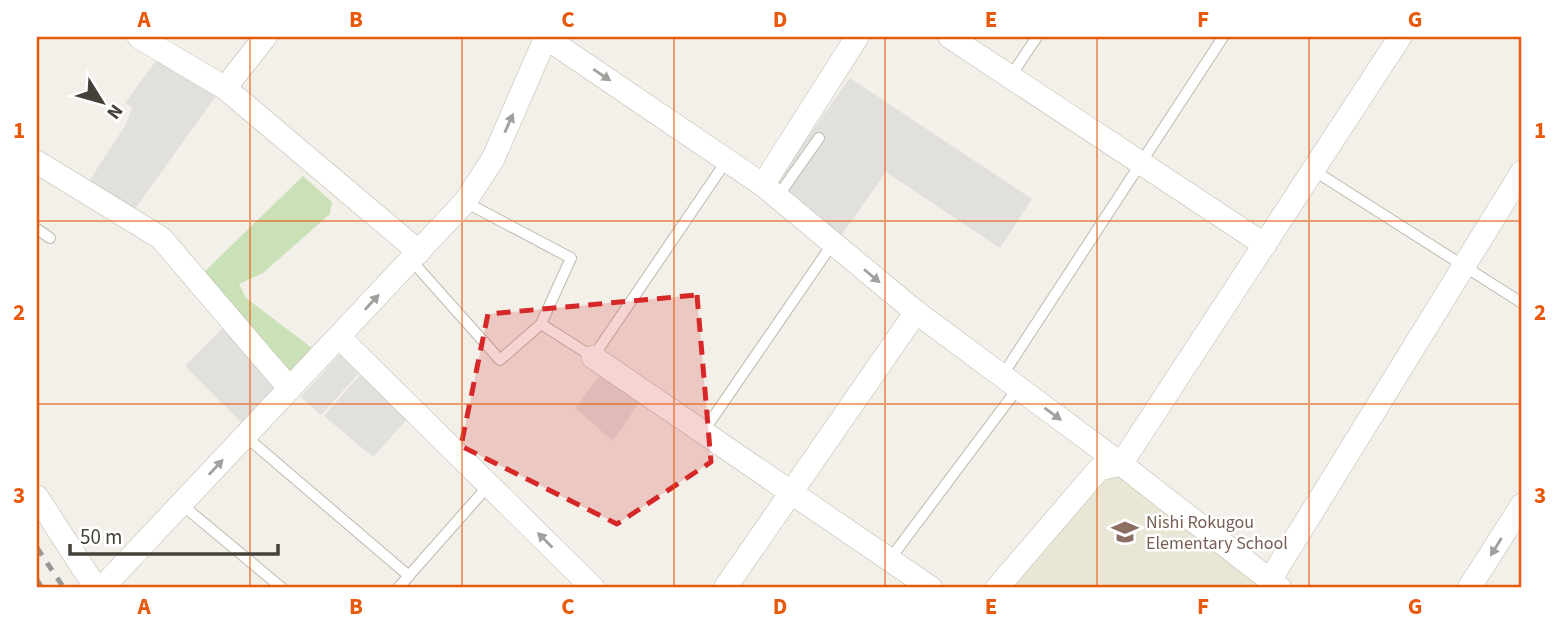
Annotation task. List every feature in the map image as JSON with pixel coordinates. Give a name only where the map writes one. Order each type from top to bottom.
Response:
[{"type":"street","points":[[139,37],[225,88],[415,256]]},
{"type":"street","points":[[225,88],[265,37]]},
{"type":"street","points":[[37,497],[99,588],[465,202],[493,159],[545,37],[814,222],[833,243],[916,312],[1121,464],[1275,584],[1522,172]]},
{"type":"street","points":[[771,191],[857,37]]},
{"type":"street","points":[[950,37],[1265,245]]},
{"type":"street","points":[[997,588],[1099,469],[1121,464],[1400,37]]},
{"type":"street","points":[[37,162],[161,238],[290,389]]},
{"type":"street","points":[[725,588],[916,312]]},
{"type":"street","points":[[339,337],[386,390],[489,485],[593,588]]},
{"type":"street","points":[[593,357],[931,588]]},
{"type":"street","points":[[1474,586],[1522,505]]},
{"type":"lane","points":[[1010,77],[1037,37]]},
{"type":"lane","points":[[890,559],[1010,382],[1141,163],[1223,37]]},
{"type":"lane","points":[[771,191],[819,138]]},
{"type":"lane","points":[[541,324],[593,357],[727,160]]},
{"type":"lane","points":[[1313,170],[1522,303]]},
{"type":"lane","points":[[415,256],[500,360],[541,324],[571,258],[465,202]]},
{"type":"lane","points":[[37,229],[50,238]]},
{"type":"lane","points":[[702,432],[833,243]]},
{"type":"lane","points":[[245,436],[409,576]]},
{"type":"lane","points":[[398,588],[489,485]]},
{"type":"lane","points":[[181,504],[282,588]]},
{"type":"highlighted area","points":[[697,295],[711,462],[617,524],[461,446],[488,314]]},
{"type":"shaded area","points":[[161,54],[218,93],[132,213],[88,183],[126,124],[132,107],[125,103]]},
{"type":"shaded area","points":[[850,78],[1032,199],[1000,248],[886,172],[840,237],[775,183]]},
{"type":"shaded area","points":[[224,327],[278,388],[243,424],[185,366]]},
{"type":"shaded area","points":[[340,354],[359,373],[321,415],[301,397]]},
{"type":"shaded area","points":[[601,374],[640,401],[613,441],[575,408]]},
{"type":"shaded area","points":[[360,375],[409,417],[373,457],[324,416]]},
{"type":"shaded area","name":"Nishi Rokugou Elementary School","points":[[1107,475],[1121,477],[1264,588],[1007,588]]},
{"type":"green space","points":[[303,176],[332,202],[330,214],[263,273],[239,284],[246,298],[312,348],[289,377],[202,274]]},
{"type":"railway","points":[[37,548],[64,588]]},
{"type":"railway","points":[[37,580],[42,588]]},
{"type":"place","name":"Nishi Rokugou Elementary School","points":[[1125,532]]}]
